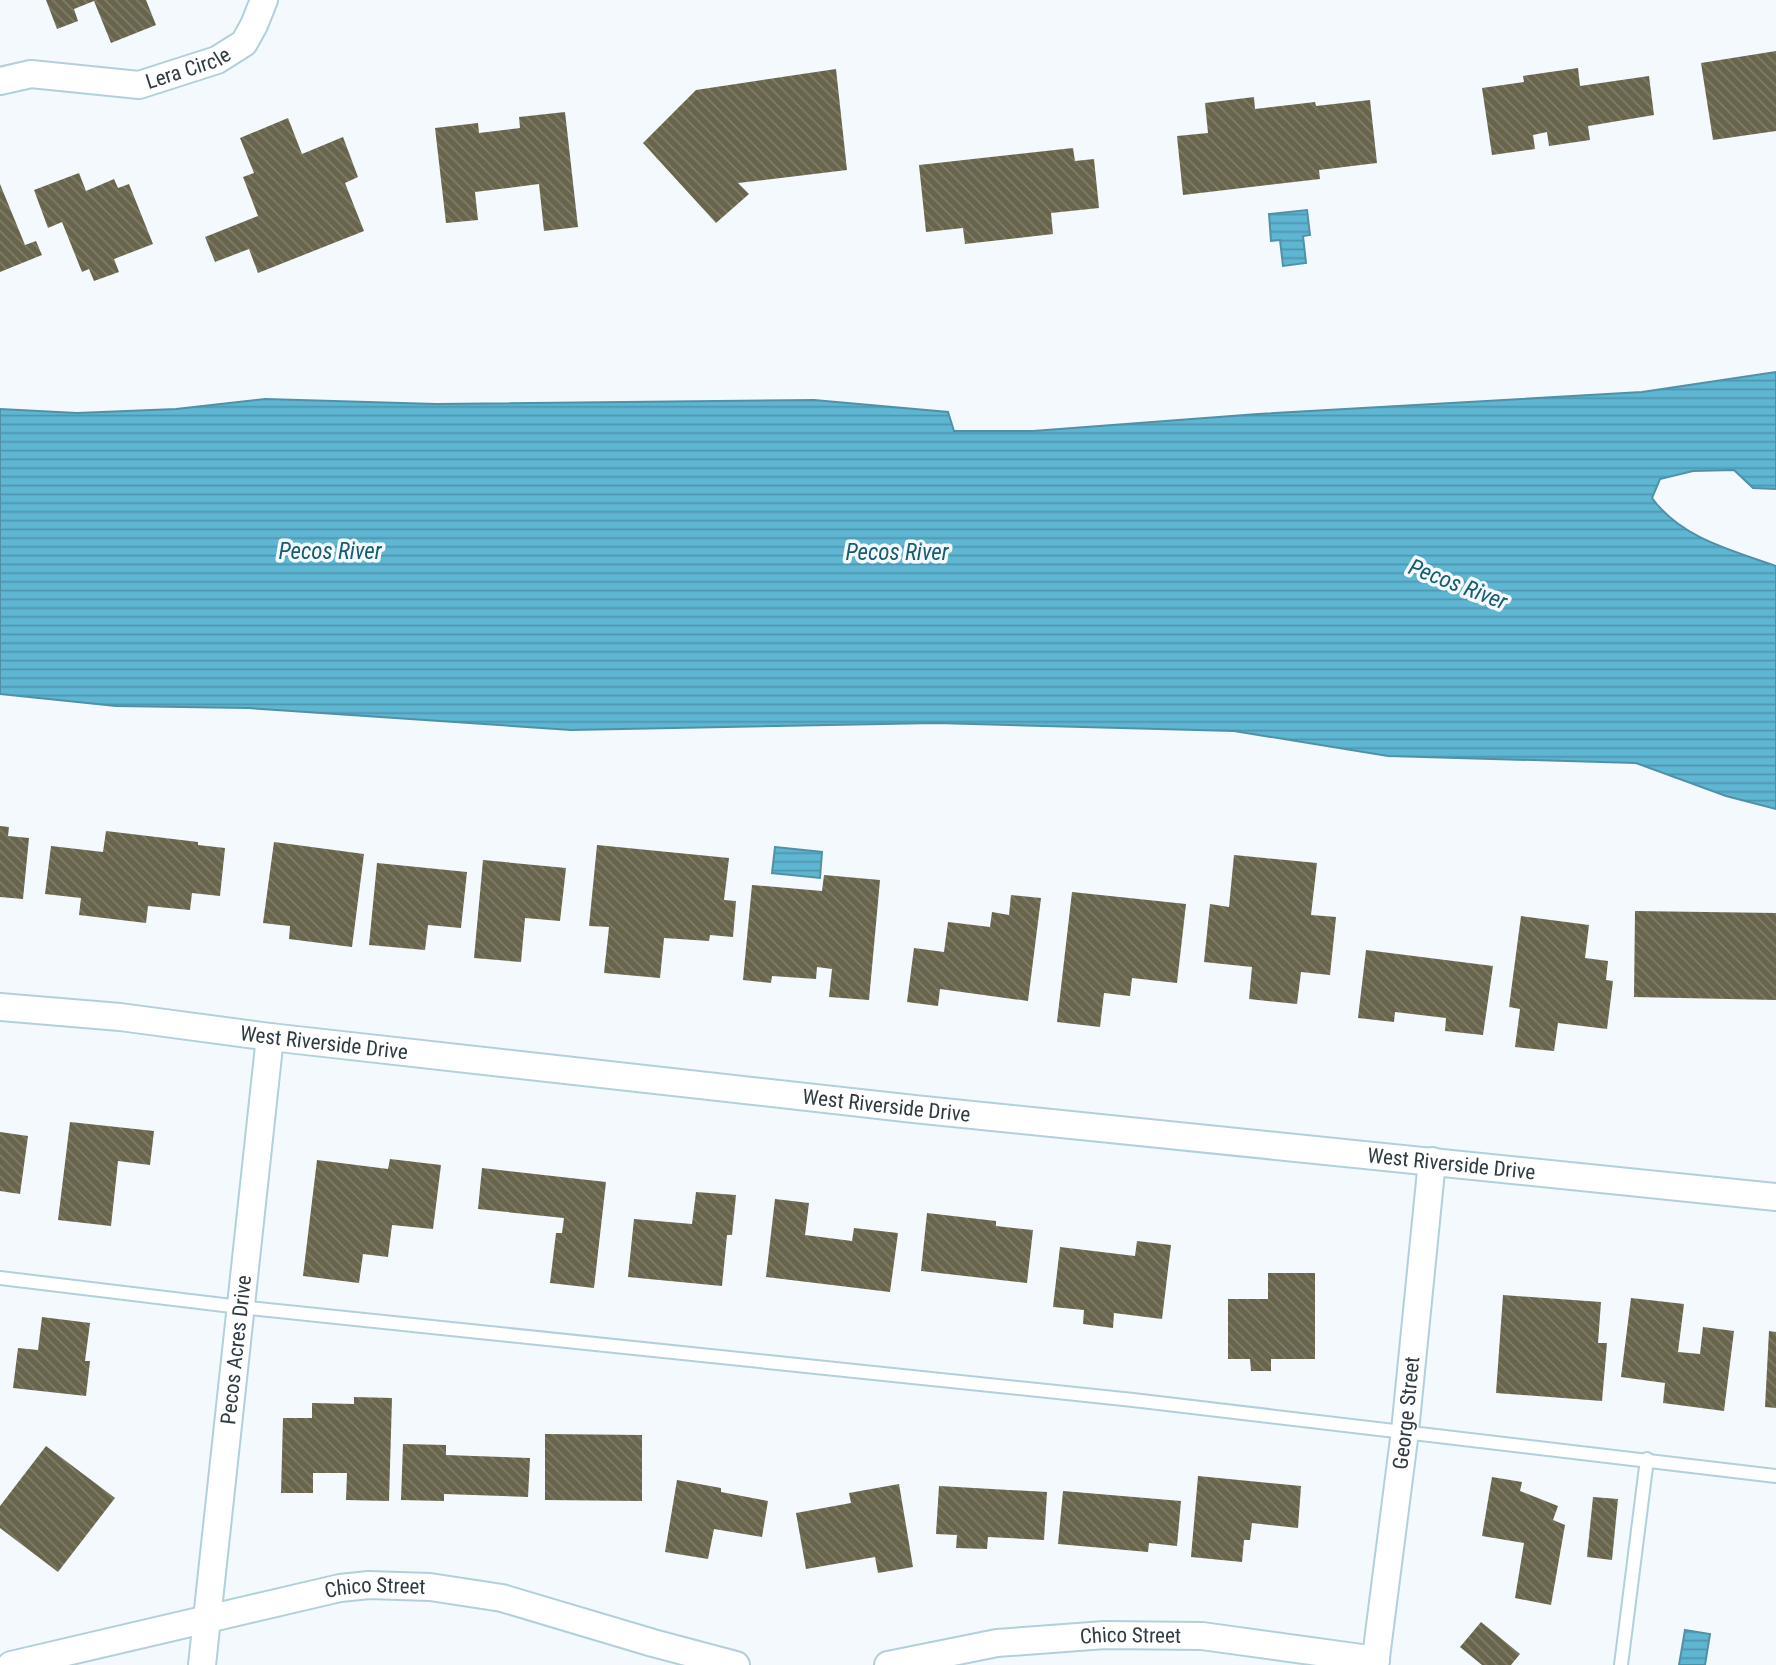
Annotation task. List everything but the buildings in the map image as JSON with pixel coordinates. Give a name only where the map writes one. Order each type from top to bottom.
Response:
[{"type":"street","name":"Lera Circle","points":[[0,81],[31,74],[139,85],[216,60],[244,43],[264,0]]},
{"type":"street","name":"West Riverside Drive","points":[[0,1007],[120,1017],[270,1037],[914,1109],[1776,1197]]},
{"type":"street","name":"Pecos Acres Drive","points":[[202,1665],[270,1037]]},
{"type":"street","name":"George Street","points":[[1376,1662],[1405,1431],[1432,1161]]},
{"type":"street","name":"Chico Street","points":[[12,1665],[340,1588],[369,1585],[430,1587],[502,1598],[736,1665]]},
{"type":"street","name":"Chico Street","points":[[888,1665],[997,1643],[1105,1635],[1202,1636],[1376,1662]]},
{"type":"lane","points":[[0,1278],[240,1307],[1133,1400],[1776,1476]]},
{"type":"lane","points":[[1621,1665],[1647,1460]]},
{"type":"water","points":[[1307,210],[1310,235],[1303,236],[1306,263],[1283,266],[1280,240],[1271,241],[1269,214]]},
{"type":"water","name":"Pecos River","points":[[1776,372],[1776,489],[1753,488],[1734,470],[1693,471],[1660,479],[1652,498],[1664,512],[1692,533],[1776,566],[1776,809],[1726,796],[1636,763],[1388,756],[1234,731],[936,723],[571,730],[248,708],[116,706],[0,694],[0,409],[77,413],[176,409],[265,399],[436,404],[814,400],[948,412],[954,431],[1033,431],[1258,414],[1642,392]]},
{"type":"water","points":[[775,847],[822,852],[820,878],[772,873]]},
{"type":"water","points":[[1685,1630],[1710,1634],[1705,1665],[1679,1665]]}]
